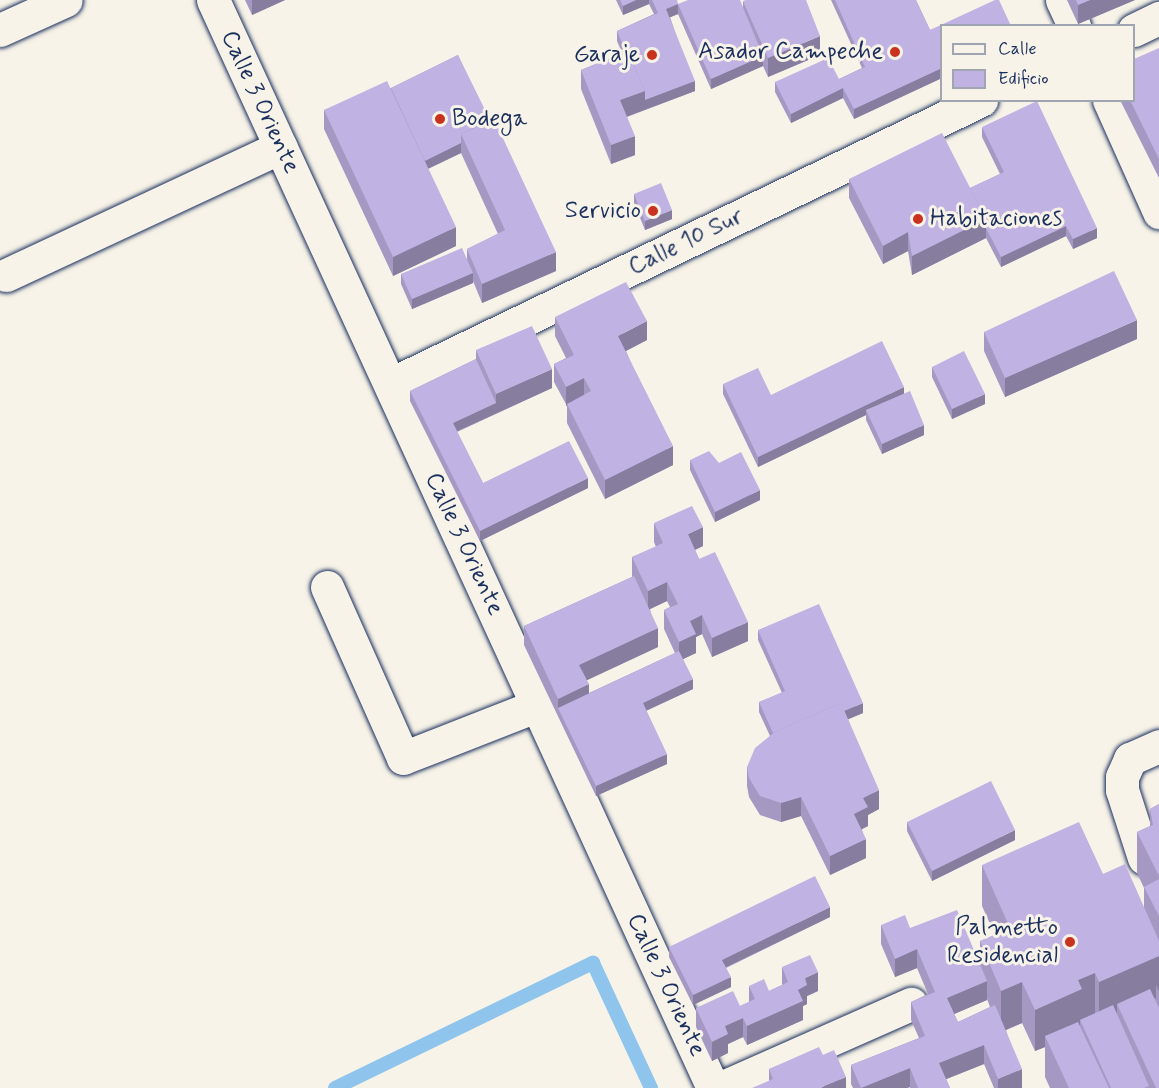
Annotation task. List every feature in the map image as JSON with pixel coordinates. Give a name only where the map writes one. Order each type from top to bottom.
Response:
[{"type":"street","points":[[0,30],[66,0]]},
{"type":"street","name":"Calle 3 Oriente","points":[[213,0],[713,1088]]},
{"type":"street","points":[[1062,0],[1073,24]]},
{"type":"street","points":[[1135,30],[1159,18]]},
{"type":"street","name":"Calle 10 Sur","points":[[391,384],[977,102]]},
{"type":"street","points":[[1110,102],[1159,212]]},
{"type":"street","points":[[6,275],[281,147]]},
{"type":"street","points":[[327,587],[403,758],[538,705]]},
{"type":"street","points":[[1144,858],[1122,790],[1122,777],[1130,759],[1159,746]]},
{"type":"street","points":[[721,1088],[911,1004]]},
{"type":"building","points":[[620,0],[636,0],[623,6]]},
{"type":"building","name":"Garaje","points":[[652,0],[677,0],[678,4],[666,9],[695,81],[645,100],[645,91],[617,31],[658,13]]},
{"type":"building","points":[[688,0],[740,0],[763,56],[711,79],[678,4]]},
{"type":"building","points":[[806,0],[820,36],[768,58],[743,1]]},
{"type":"building","name":"Asador Campeche","points":[[835,0],[916,0],[930,30],[940,25],[940,69],[854,109],[843,88],[791,114],[775,82],[828,58],[839,79],[865,67]]},
{"type":"building","name":"Asador Campeche","points":[[995,0],[999,0],[1010,24],[943,24]]},
{"type":"building","points":[[1076,0],[1090,0],[1078,5]]},
{"type":"building","points":[[1159,48],[1159,159],[1131,102],[1135,102],[1135,59]]},
{"type":"building","points":[[628,51],[645,91],[620,100],[635,136],[611,145],[581,70]]},
{"type":"building","name":"Bodega","points":[[458,55],[490,120],[461,134],[461,143],[425,161],[391,88]]},
{"type":"building","points":[[387,81],[456,227],[393,257],[324,110]]},
{"type":"building","points":[[1037,102],[1097,228],[1073,239],[1066,226],[1001,257],[986,228],[986,219],[970,188],[1004,172],[982,127]]},
{"type":"building","points":[[494,119],[556,252],[482,284],[467,249],[505,230],[461,134]]},
{"type":"building","name":"Habitaciones","points":[[942,133],[986,219],[912,256],[908,232],[883,246],[849,179]]},
{"type":"building","name":"Servicio","points":[[661,183],[672,210],[645,221],[634,194]]},
{"type":"building","points":[[462,248],[473,273],[412,299],[401,274]]},
{"type":"building","points":[[1114,271],[1137,320],[1005,378],[984,332]]},
{"type":"building","points":[[626,282],[647,321],[618,336],[673,446],[605,480],[567,404],[591,391],[584,378],[566,387],[554,364],[574,355],[555,317]]},
{"type":"building","points":[[532,326],[552,369],[496,394],[476,350]]},
{"type":"building","points":[[882,341],[904,387],[758,457],[723,384],[758,368],[771,395]]},
{"type":"building","points":[[964,351],[985,394],[952,409],[932,367]]},
{"type":"building","points":[[476,359],[496,403],[453,423],[483,483],[569,441],[588,478],[480,531],[410,391]]},
{"type":"building","points":[[910,391],[924,425],[882,444],[866,410]]},
{"type":"building","points":[[709,451],[719,463],[741,452],[760,490],[715,512],[690,460]]},
{"type":"building","points":[[692,506],[703,527],[688,534],[699,559],[715,552],[748,622],[712,638],[702,615],[690,621],[696,634],[679,642],[664,610],[678,604],[667,582],[648,591],[632,557],[663,543],[654,523]]},
{"type":"building","points":[[634,576],[658,628],[579,665],[589,684],[558,699],[524,626]]},
{"type":"building","points":[[819,604],[863,703],[844,711],[841,703],[773,733],[759,702],[785,691],[758,630]]},
{"type":"building","points":[[679,651],[693,679],[643,703],[667,754],[596,786],[558,708]]},
{"type":"building","points":[[841,703],[879,790],[863,798],[868,807],[854,814],[866,839],[830,856],[801,797],[781,803],[760,796],[749,778],[747,767],[755,748],[776,731]]},
{"type":"building","points":[[991,781],[1015,830],[932,871],[907,822]]},
{"type":"building","points":[[1159,804],[1159,876],[1137,832],[1153,825],[1150,809]]},
{"type":"building","name":"Palmetto Residencial","points":[[1079,822],[1103,874],[1125,864],[1159,941],[1159,956],[1099,982],[1095,973],[1078,980],[1082,989],[1035,1010],[1022,982],[1001,991],[980,941],[1010,928],[982,865]]},
{"type":"building","points":[[815,876],[830,907],[722,960],[731,977],[693,995],[669,947]]},
{"type":"building","points":[[1159,879],[1159,916],[1144,887]]},
{"type":"building","points":[[957,910],[987,981],[947,998],[958,1022],[995,1005],[1022,1069],[998,1079],[984,1045],[939,1063],[950,1088],[918,1088],[910,1068],[861,1088],[851,1065],[925,1036],[911,1002],[935,992],[917,949],[895,959],[881,925],[905,915],[910,928]]},
{"type":"building","points":[[810,955],[818,972],[805,978],[807,985],[798,990],[803,1001],[747,1026],[743,1018],[725,1026],[728,1034],[712,1042],[696,1008],[733,991],[740,1006],[755,999],[749,986],[764,979],[769,991],[788,982],[782,967]]},
{"type":"building","points":[[1150,989],[1159,1008],[1159,1088],[1156,1088],[1117,1004]]},
{"type":"building","points":[[1113,1005],[1149,1086],[1111,1088],[1080,1020]]},
{"type":"building","points":[[1078,1022],[1109,1088],[1069,1088],[1045,1036]]},
{"type":"building","points":[[819,1047],[823,1055],[834,1050],[846,1077],[822,1088],[752,1088],[773,1079],[769,1069]]},
{"type":"waterway","points":[[335,1088],[593,963],[651,1088]]},
{"type":"place","name":"Asador Campeche","points":[[895,52]]},
{"type":"place","name":"Garaje","points":[[652,55]]},
{"type":"place","name":"Bodega","points":[[440,119]]},
{"type":"place","name":"Servicio","points":[[653,211]]},
{"type":"place","name":"Habitaciones","points":[[918,219]]},
{"type":"place","name":"Palmetto Residencial","points":[[1070,942]]}]
